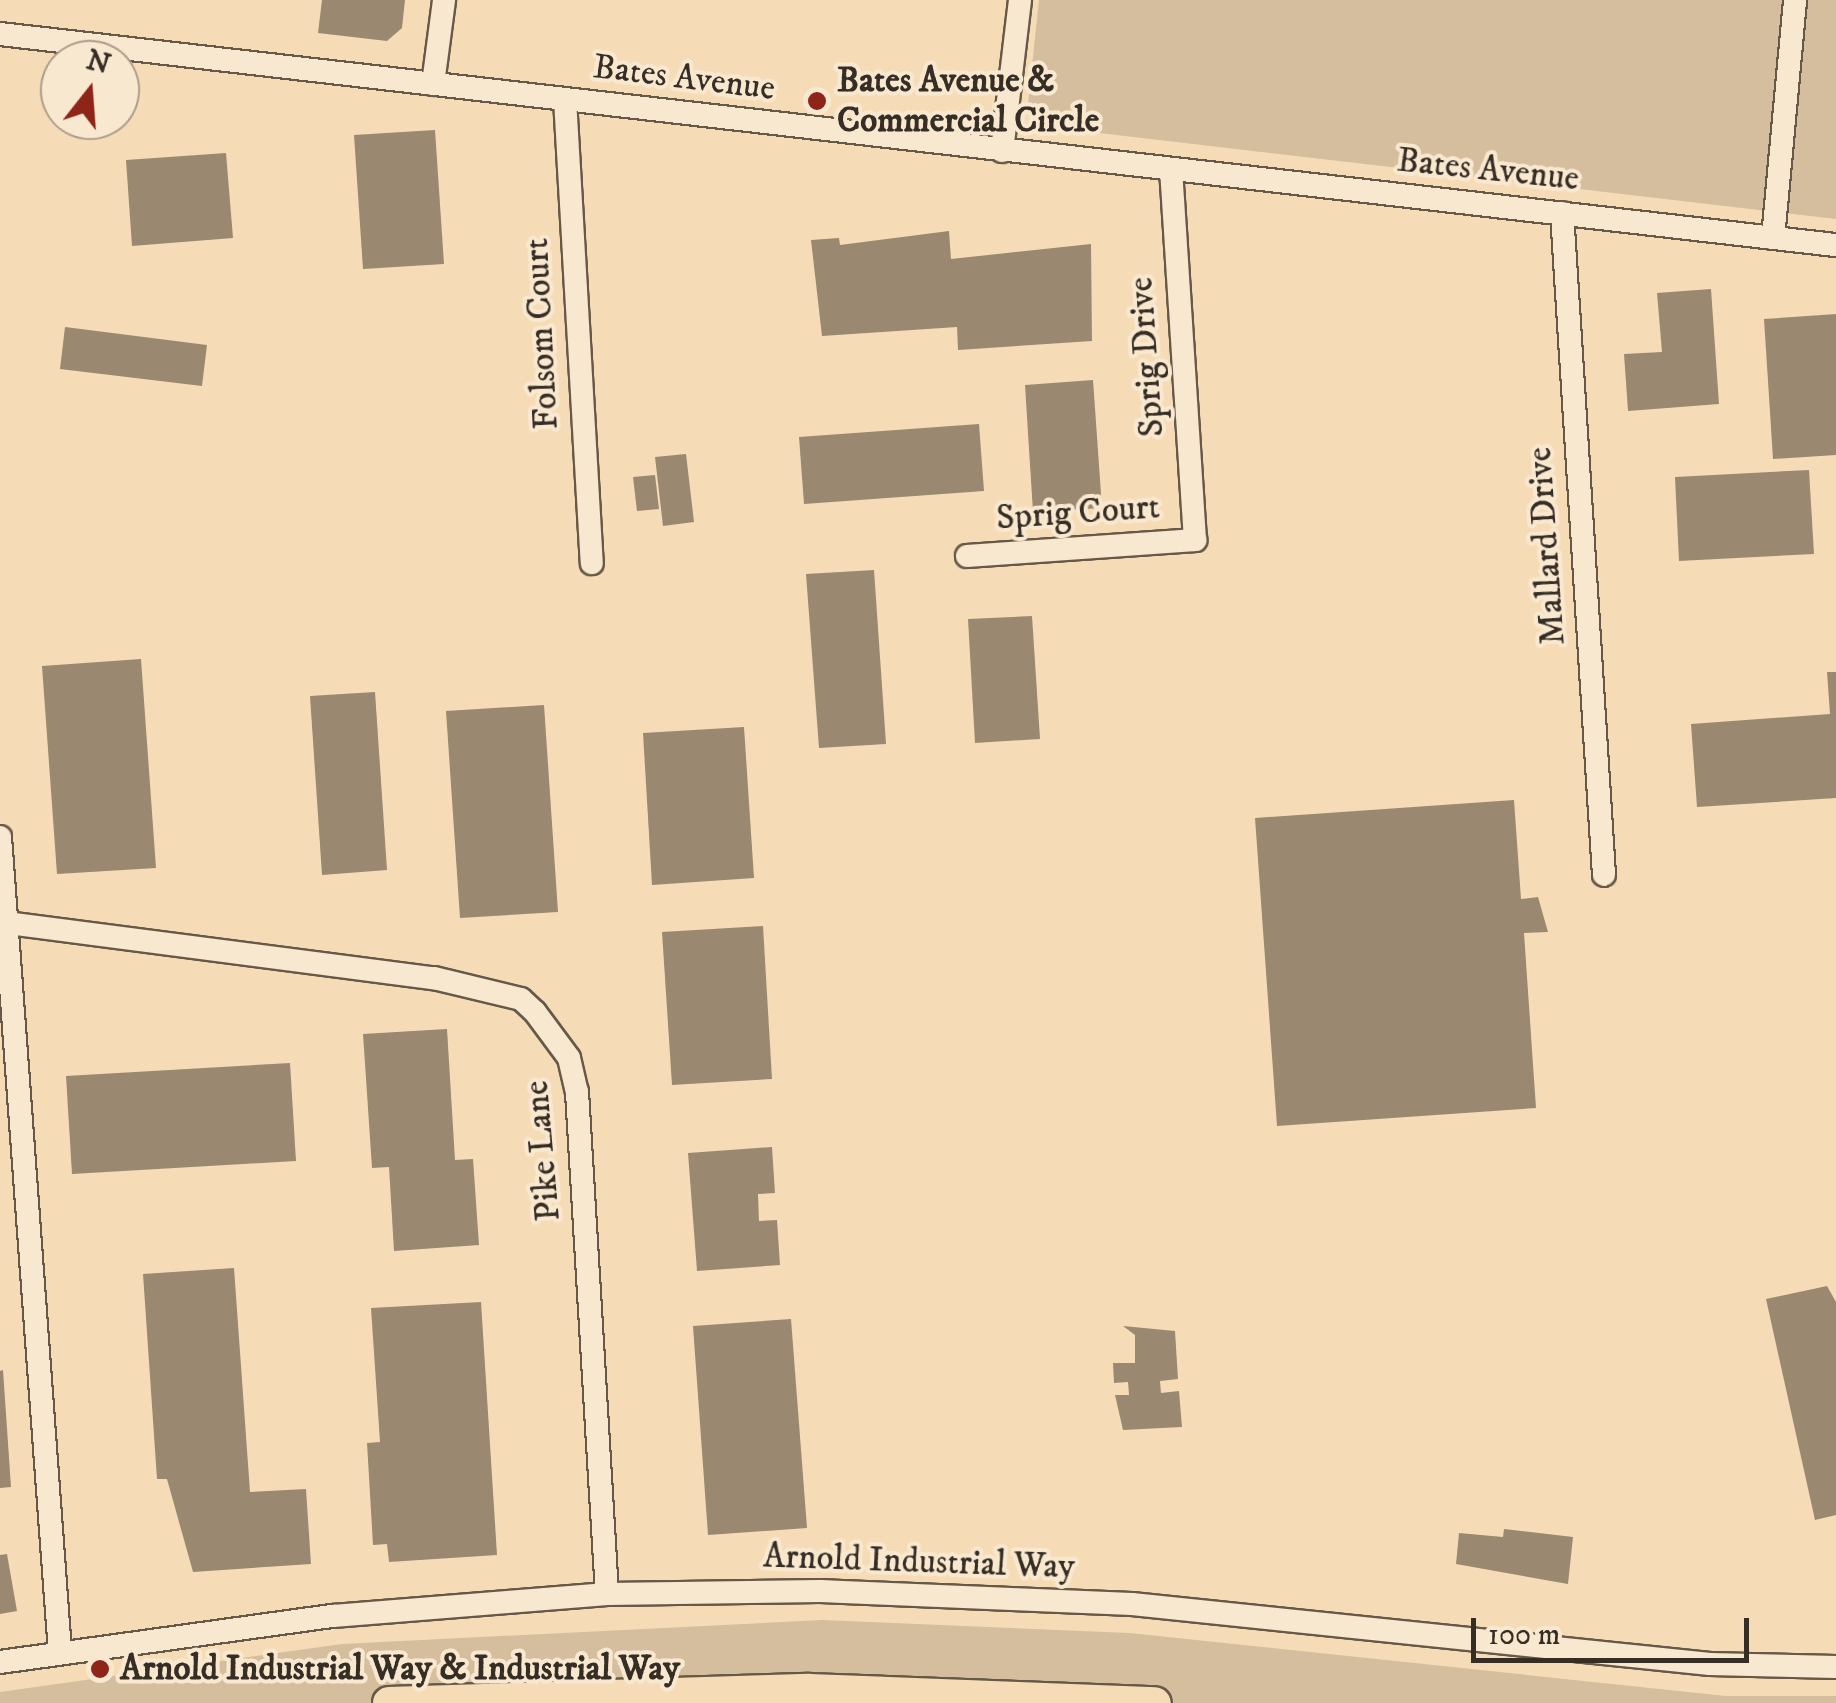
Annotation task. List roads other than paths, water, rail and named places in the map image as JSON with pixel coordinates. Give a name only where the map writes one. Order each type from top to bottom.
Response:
[{"type":"highway","points":[[389,1703],[809,1690],[1155,1703]]},
{"type":"street","points":[[433,84],[444,0]]},
{"type":"street","points":[[1002,152],[1020,0]]},
{"type":"street","points":[[1773,238],[1795,0]]},
{"type":"street","name":"Bates Avenue","points":[[0,34],[1836,245]]},
{"type":"street","name":"Folsom Court","points":[[565,100],[592,564]]},
{"type":"street","name":"Sprig Drive","points":[[1171,170],[1194,540]]},
{"type":"street","name":"Mallard Drive","points":[[1562,213],[1604,874]]},
{"type":"street","name":"Sprig Court","points":[[967,556],[1194,540]]},
{"type":"street","points":[[0,838],[60,1653]]},
{"type":"street","name":"Pike Lane","points":[[4,922],[434,978],[522,999],[535,1012],[570,1058],[578,1092],[607,1594]]},
{"type":"street","name":"Arnold Industrial Way","points":[[0,1662],[333,1616],[607,1594],[1004,1596],[1710,1664],[1836,1668]]},
{"type":"place","name":"Bates Avenue & Commercial Circle","points":[[817,101]]},
{"type":"place","name":"Arnold Industrial Way & Industrial Way","points":[[100,1669]]}]
